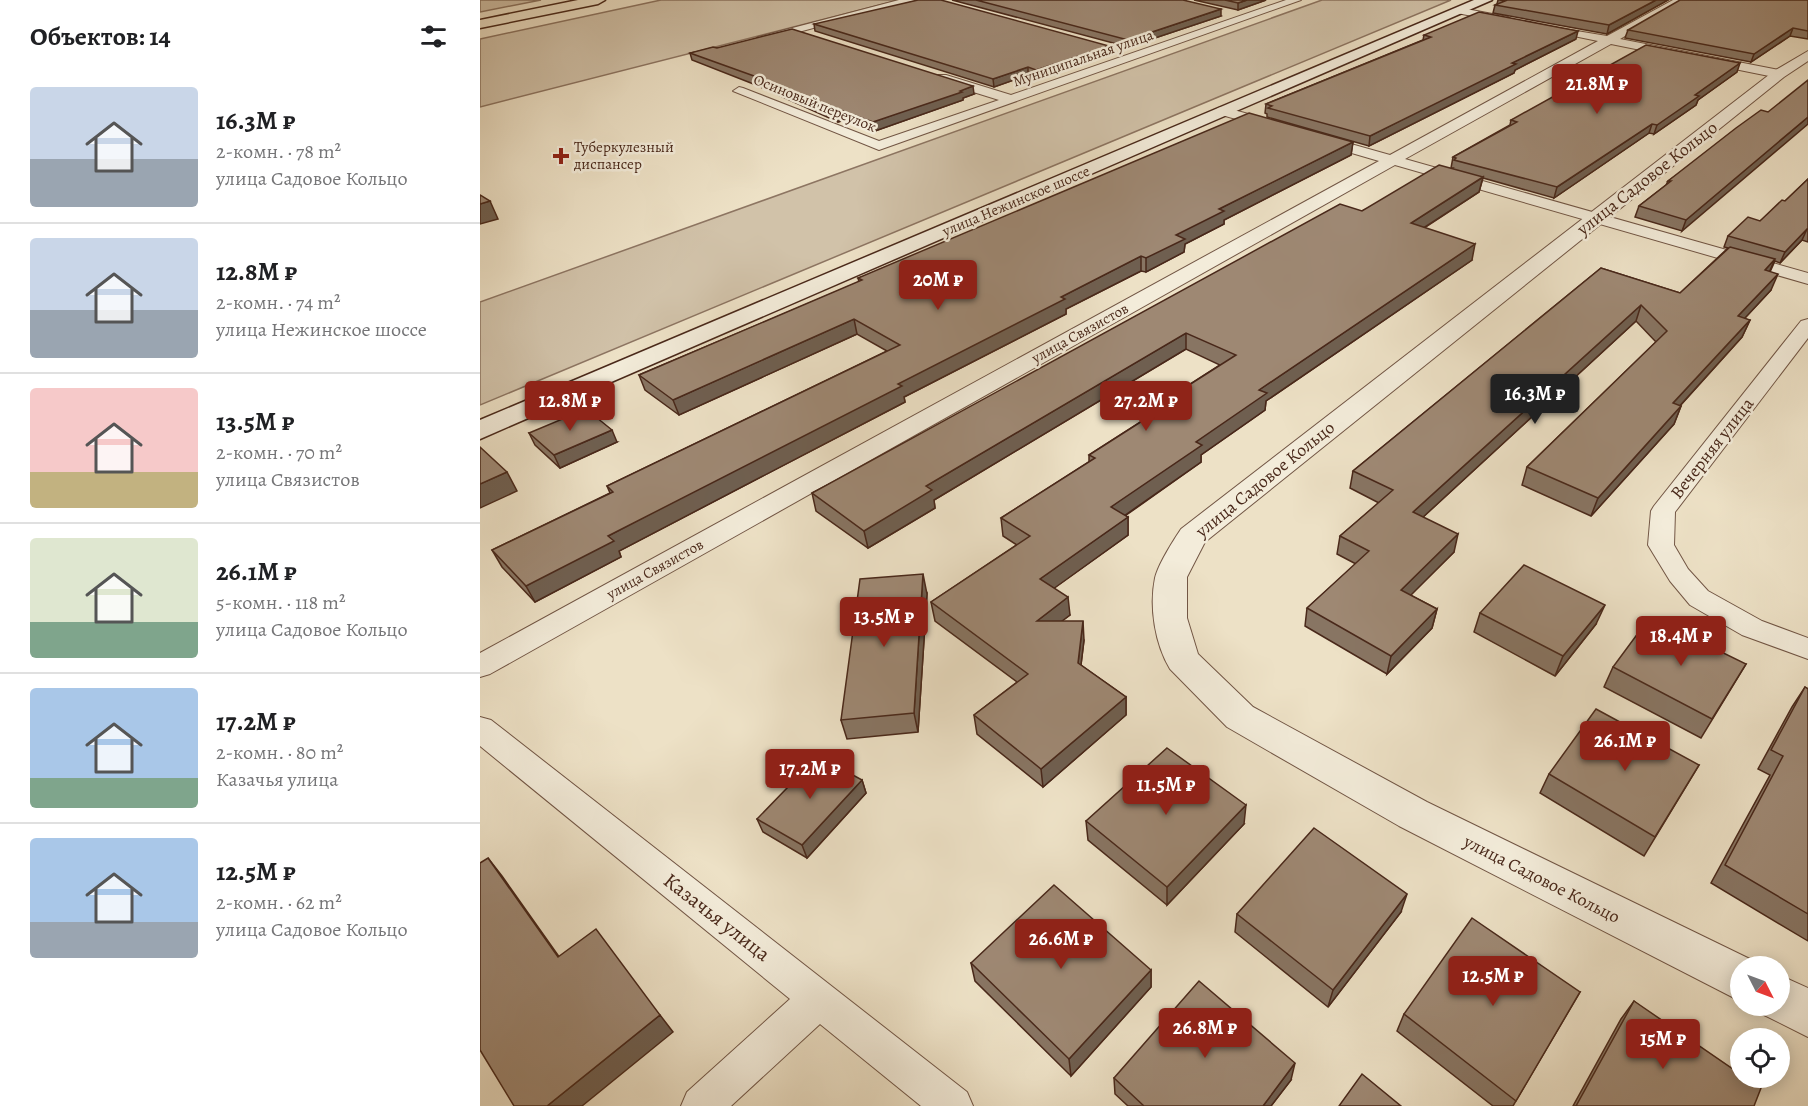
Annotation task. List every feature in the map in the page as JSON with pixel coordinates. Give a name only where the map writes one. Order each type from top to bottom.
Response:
[{"type":"main road","points":[[480,23],[584,0]]},
{"type":"main road","points":[[480,23],[598,0]]},
{"type":"main road","name":"улица Нежинское шоссе","points":[[480,430],[1485,0]]},
{"type":"street","points":[[751,42],[911,0]]},
{"type":"street","name":"Муниципальная улица","points":[[879,146],[1296,0]]},
{"type":"street","name":"улица Связистов","points":[[480,666],[1681,0]]},
{"type":"street","points":[[1461,10],[1779,74]]},
{"type":"street","points":[[1226,12],[1248,17]]},
{"type":"street","points":[[795,31],[817,38]]},
{"type":"street","points":[[1118,50],[1140,56]]},
{"type":"street","name":"улица Садовое Кольцо","points":[[1730,973],[1413,814],[1240,717],[1182,660],[1170,618],[1171,577],[1192,536],[1779,74],[1808,55]]},
{"type":"street","points":[[926,72],[1013,100]]},
{"type":"street","name":"Осиновый переулок","points":[[739,91],[879,146]]},
{"type":"street","points":[[1223,111],[1808,279]]},
{"type":"street","name":"Вечерняя улица","points":[[1808,325],[1663,511],[1660,545],[1679,575],[1699,598],[1752,628],[1808,649]]},
{"type":"street","name":"Казачья улица","points":[[480,729],[953,1106]]},
{"type":"street","points":[[701,1106],[819,999]]},
{"type":"street","points":[[1790,1004],[1808,1013]]},
{"type":"shaded area","points":[[480,0],[541,0],[480,12]]},
{"type":"shaded area","points":[[661,0],[899,0],[480,107],[480,39]]},
{"type":"shaded area","points":[[1322,0],[1451,0],[480,405],[480,302]]},
{"type":"building","points":[[918,0],[941,0],[1109,46],[1036,70],[1028,67],[993,79],[814,24]]},
{"type":"building","points":[[976,0],[1183,0],[1221,9],[1128,40]]},
{"type":"building","points":[[1225,0],[1247,0],[1238,3]]},
{"type":"building","points":[[1500,0],[1656,0],[1609,25],[1495,5],[1505,1]]},
{"type":"building","points":[[1680,0],[1808,0],[1808,31],[1793,28],[1754,54],[1628,30]]},
{"type":"building","points":[[1479,12],[1578,31],[1370,136],[1268,108],[1272,106],[1266,104],[1431,37],[1424,35]]},
{"type":"building","points":[[792,29],[973,86],[960,91],[962,92],[873,122],[843,111],[837,113],[754,76],[690,53]]},
{"type":"building","points":[[1646,45],[1740,63],[1695,95],[1699,96],[1657,125],[1652,124],[1557,187],[1454,160],[1456,158],[1453,157],[1517,122],[1511,120]]},
{"type":"building","points":[[1808,80],[1808,117],[1686,220],[1639,206],[1736,128],[1761,110],[1768,112]]},
{"type":"building","points":[[1249,113],[1353,142],[1219,209],[1224,211],[1176,235],[1185,239],[1146,258],[1141,256],[1061,297],[1065,299],[898,384],[902,386],[608,536],[614,541],[526,586],[492,550],[613,492],[607,486],[900,345],[854,319],[673,400],[639,375],[862,280],[858,278]]},
{"type":"building","points":[[1439,165],[1483,177],[1411,223],[1475,244],[1259,390],[1267,393],[1196,442],[1202,445],[1111,507],[1128,517],[1040,579],[1068,597],[1037,621],[1083,621],[1078,663],[1126,697],[1041,769],[974,715],[1028,674],[931,602],[1030,536],[1001,518],[1095,458],[1089,455],[1172,402],[1167,399],[1236,355],[1186,333],[926,486],[932,490],[864,531],[812,493],[1340,204],[1362,211]]},
{"type":"building","points":[[1808,179],[1808,229],[1785,252],[1728,236],[1748,217],[1760,221]]},
{"type":"building","points":[[480,195],[490,201],[480,204]]},
{"type":"building","points":[[1730,247],[1775,259],[1765,270],[1778,274],[1738,316],[1750,320],[1673,403],[1681,406],[1598,498],[1527,467],[1667,331],[1641,305],[1413,512],[1458,534],[1401,590],[1437,609],[1391,656],[1307,608],[1369,551],[1340,536],[1393,490],[1353,471],[1601,268],[1680,293]]},
{"type":"building","points":[[586,409],[612,430],[554,455],[529,433]]},
{"type":"building","points":[[480,447],[507,472],[480,484]]},
{"type":"building","points":[[1524,565],[1605,605],[1563,656],[1480,613]]},
{"type":"building","points":[[923,574],[914,713],[841,720],[860,579]]},
{"type":"building","points":[[1650,617],[1746,664],[1712,719],[1613,667]]},
{"type":"building","points":[[1805,687],[1808,689],[1808,914],[1725,865],[1783,756],[1771,750]]},
{"type":"building","points":[[1596,709],[1699,765],[1655,837],[1549,774]]},
{"type":"building","points":[[1167,748],[1246,805],[1167,887],[1086,821]]},
{"type":"building","points":[[818,756],[862,780],[802,845],[757,819]]},
{"type":"building","points":[[1314,828],[1407,894],[1333,990],[1237,914]]},
{"type":"building","points":[[488,858],[558,957],[596,929],[660,1015],[547,1106],[514,1106],[480,1050],[480,863]]},
{"type":"building","points":[[1054,885],[1151,970],[1069,1059],[971,963]]},
{"type":"building","points":[[1472,918],[1580,992],[1516,1101],[1404,1014]]},
{"type":"building","points":[[1199,981],[1295,1063],[1263,1106],[1144,1106],[1114,1078]]},
{"type":"building","points":[[1634,1001],[1730,1067],[1730,1088],[1761,1088],[1754,1106],[1576,1106]]},
{"type":"building","points":[[1362,1074],[1401,1106],[1339,1106]]},
{"type":"place","name":"Туберкулезный диспансер","points":[[561,156]]}]
